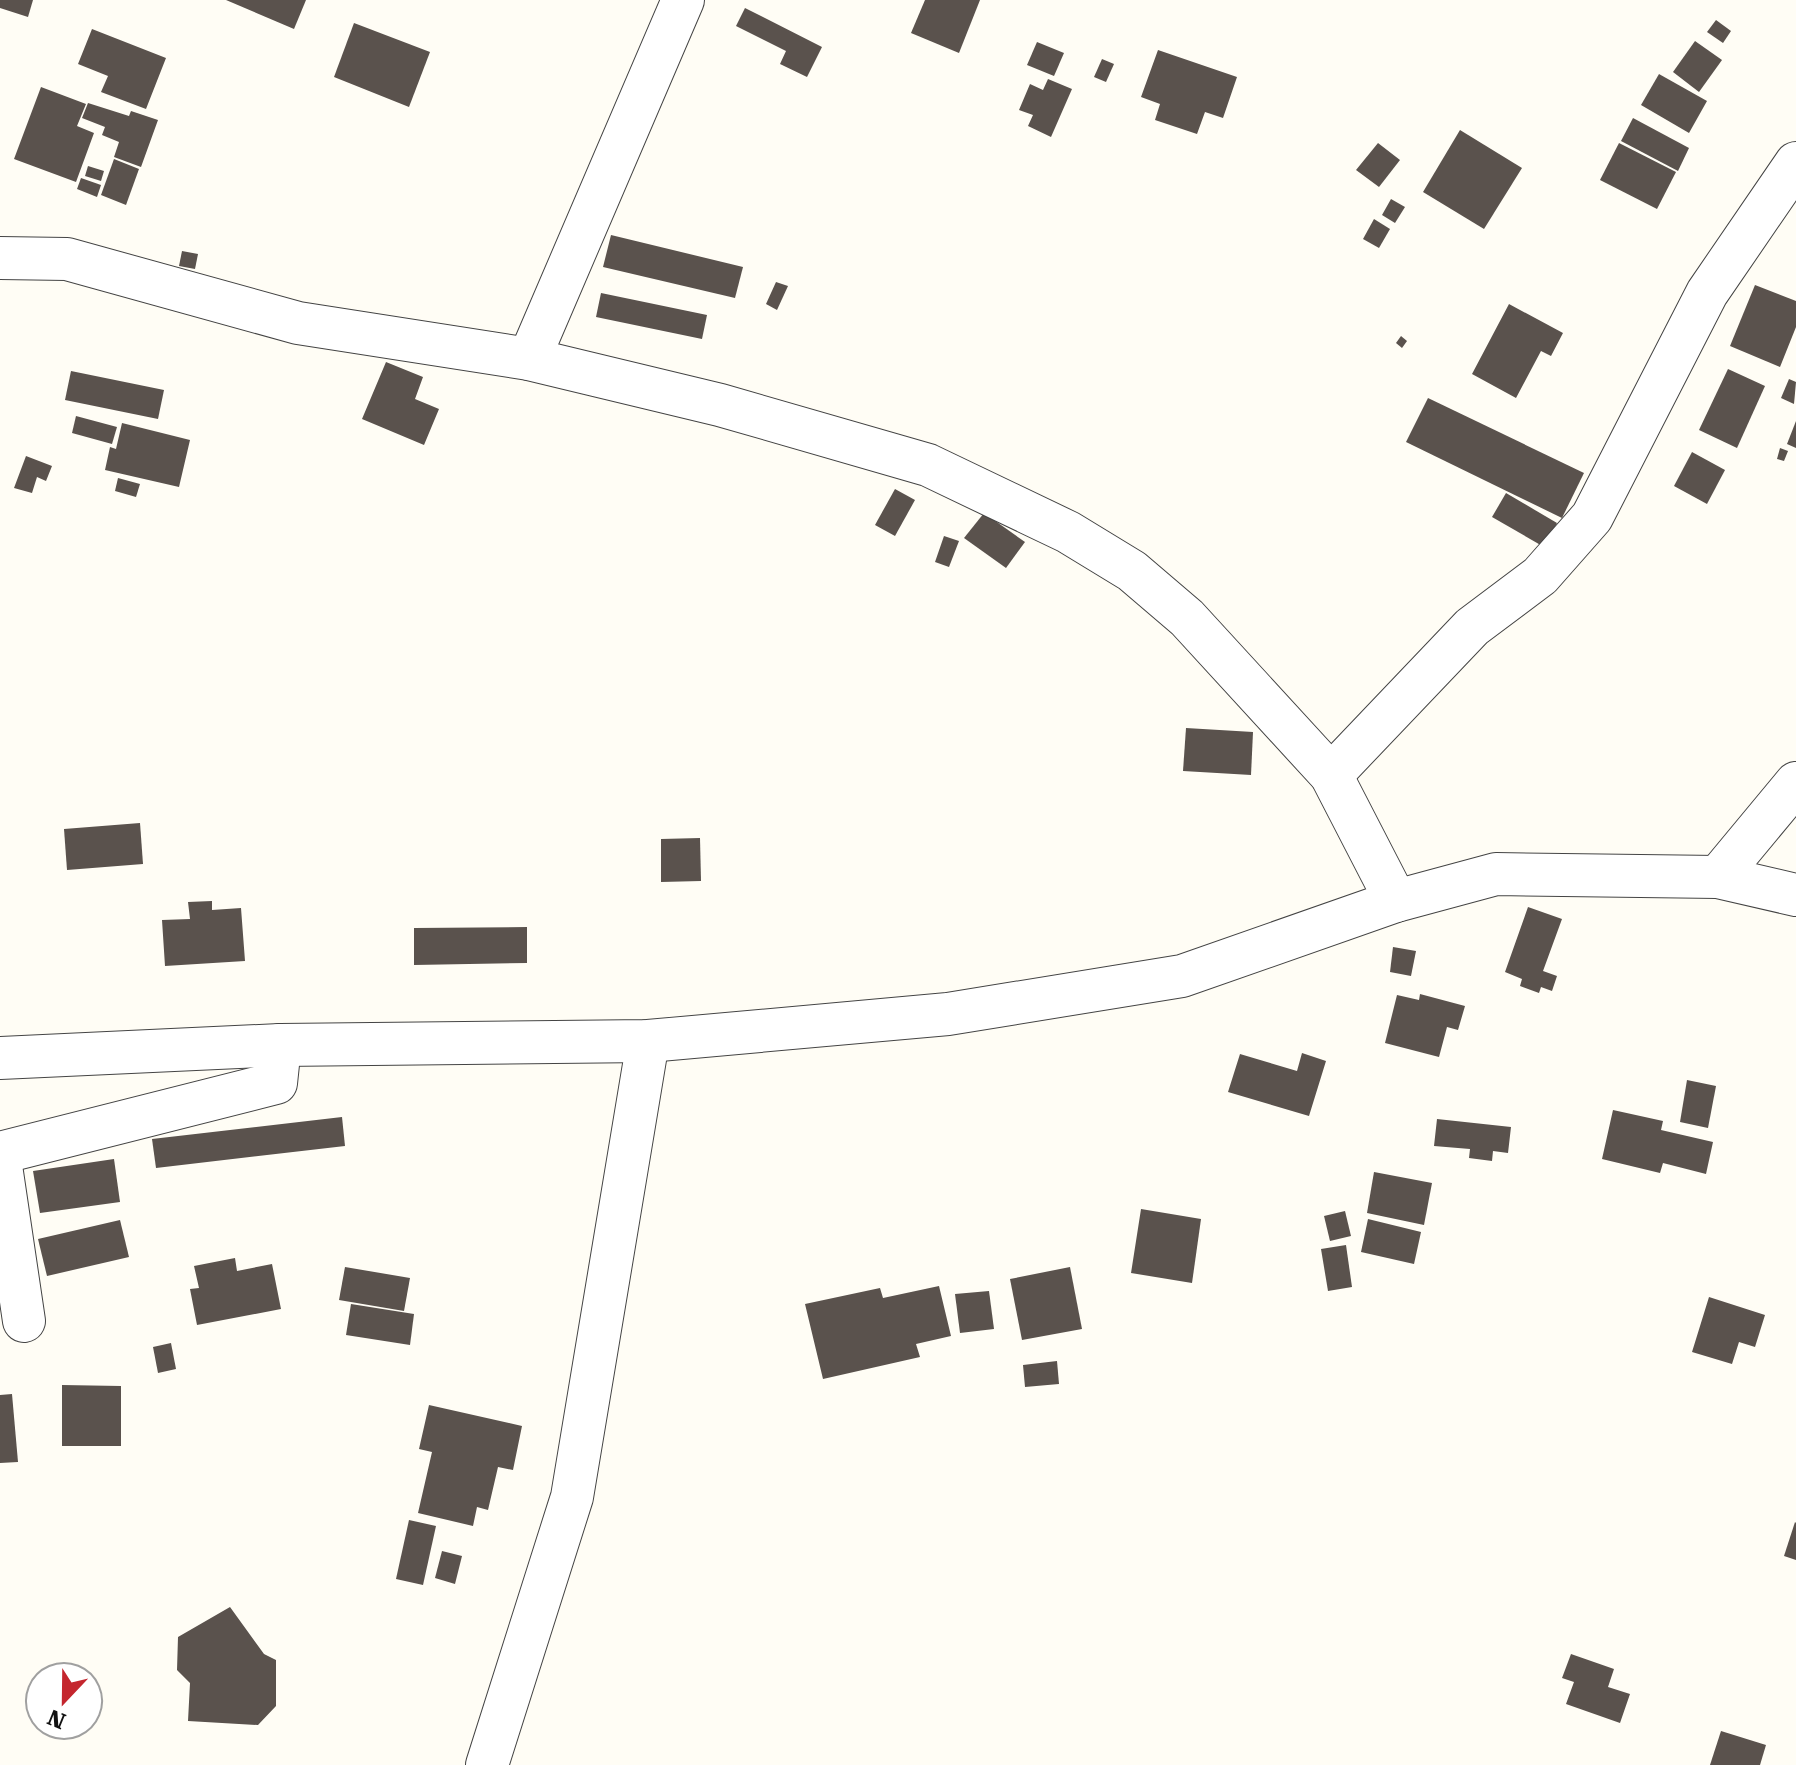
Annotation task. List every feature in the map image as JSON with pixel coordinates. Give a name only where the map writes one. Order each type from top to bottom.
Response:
[{"type":"street","points":[[529,359],[683,0]]},
{"type":"street","points":[[1331,775],[1472,627],[1540,576],[1592,517],[1707,293],[1796,163]]},
{"type":"street","points":[[0,258],[67,259],[298,323],[529,359],[720,405],[928,465],[1068,532],[1132,571],[1187,618],[1331,775],[1396,901]]},
{"type":"street","points":[[1718,877],[1796,783]]},
{"type":"street","points":[[0,1058],[280,1045],[648,1041],[948,1014],[1182,976],[1396,901],[1496,874],[1718,877],[1796,895]]},
{"type":"street","points":[[487,1765],[572,1497],[648,1041]]},
{"type":"street","points":[[24,1321],[0,1156],[276,1083],[280,1045]]},
{"type":"building","points":[[0,0],[33,0],[28,17],[0,8]]},
{"type":"building","points":[[226,0],[306,0],[294,29]]},
{"type":"building","points":[[925,0],[980,0],[959,53],[911,33]]},
{"type":"building","points":[[745,8],[822,47],[807,77],[780,64],[786,51],[736,26]]},
{"type":"building","points":[[1716,20],[1731,31],[1723,43],[1707,32]]},
{"type":"building","points":[[354,23],[430,52],[409,107],[334,77]]},
{"type":"building","points":[[92,29],[166,58],[146,109],[101,92],[108,76],[78,64]]},
{"type":"building","points":[[1695,41],[1722,60],[1699,92],[1673,72]]},
{"type":"building","points":[[1037,42],[1064,53],[1054,76],[1027,65]]},
{"type":"building","points":[[1158,50],[1237,77],[1223,118],[1205,112],[1197,134],[1155,120],[1160,104],[1141,97]]},
{"type":"building","points":[[1102,59],[1114,64],[1106,82],[1094,77]]},
{"type":"building","points":[[1659,74],[1707,101],[1689,133],[1641,105]]},
{"type":"building","points":[[1048,79],[1072,89],[1051,137],[1028,126],[1033,115],[1019,110],[1030,84],[1043,90]]},
{"type":"building","points":[[41,87],[86,104],[77,126],[94,133],[76,182],[14,159]]},
{"type":"building","points":[[88,103],[129,116],[131,111],[158,120],[141,167],[114,157],[119,142],[102,135],[105,127],[82,118]]},
{"type":"building","points":[[1633,118],[1689,148],[1678,171],[1621,141]]},
{"type":"building","points":[[1460,130],[1522,168],[1484,229],[1423,192]]},
{"type":"building","points":[[1378,143],[1400,160],[1379,187],[1356,170]]},
{"type":"building","points":[[1619,143],[1676,172],[1657,209],[1600,180]]},
{"type":"building","points":[[114,159],[139,169],[126,205],[101,195]]},
{"type":"building","points":[[88,166],[104,171],[101,181],[85,176]]},
{"type":"building","points":[[81,178],[101,185],[97,197],[77,189]]},
{"type":"building","points":[[1391,199],[1405,207],[1395,223],[1382,215]]},
{"type":"building","points":[[1374,219],[1390,229],[1379,248],[1363,239]]},
{"type":"building","points":[[611,235],[743,267],[735,298],[603,267]]},
{"type":"building","points":[[182,251],[198,254],[195,269],[179,266]]},
{"type":"building","points":[[776,282],[788,286],[777,310],[766,304]]},
{"type":"building","points":[[1755,285],[1796,301],[1796,327],[1780,367],[1730,346]]},
{"type":"building","points":[[601,293],[707,315],[702,339],[596,317]]},
{"type":"building","points":[[1509,304],[1563,333],[1551,356],[1541,351],[1516,398],[1472,374]]},
{"type":"building","points":[[1401,336],[1407,341],[1402,348],[1396,343]]},
{"type":"building","points":[[386,362],[423,377],[415,399],[439,409],[424,445],[362,419]]},
{"type":"building","points":[[1728,369],[1765,386],[1737,448],[1699,430]]},
{"type":"building","points":[[71,371],[164,390],[158,419],[65,400]]},
{"type":"building","points":[[1789,379],[1796,382],[1794,404],[1781,398]]},
{"type":"building","points":[[1428,398],[1584,473],[1562,518],[1406,442]]},
{"type":"building","points":[[76,416],[117,427],[112,444],[72,433]]},
{"type":"building","points":[[1796,421],[1796,448],[1787,444]]},
{"type":"building","points":[[122,423],[190,440],[179,487],[105,470],[110,447],[116,449]]},
{"type":"building","points":[[1780,448],[1788,451],[1784,461],[1777,459]]},
{"type":"building","points":[[1692,452],[1725,470],[1707,504],[1674,486]]},
{"type":"building","points":[[26,456],[52,466],[46,481],[37,477],[32,493],[14,488]]},
{"type":"building","points":[[118,478],[140,484],[136,497],[115,491]]},
{"type":"building","points":[[895,489],[915,500],[895,536],[875,525]]},
{"type":"building","points":[[1506,493],[1557,523],[1544,547],[1492,517]]},
{"type":"building","points":[[984,513],[1025,542],[1006,568],[964,538]]},
{"type":"building","points":[[944,536],[959,541],[949,567],[935,562]]},
{"type":"building","points":[[1186,728],[1253,732],[1251,775],[1183,771]]},
{"type":"building","points":[[140,823],[143,864],[67,870],[64,829]]},
{"type":"building","points":[[700,838],[701,881],[661,882],[661,839]]},
{"type":"building","points":[[212,901],[212,910],[241,908],[245,961],[165,966],[162,920],[190,919],[188,902]]},
{"type":"building","points":[[1528,907],[1562,919],[1543,971],[1557,976],[1552,991],[1541,987],[1539,993],[1520,986],[1522,979],[1505,972]]},
{"type":"building","points":[[527,927],[527,963],[414,965],[414,928]]},
{"type":"building","points":[[1393,947],[1416,951],[1411,976],[1390,972]]},
{"type":"building","points":[[1420,994],[1465,1006],[1458,1030],[1447,1027],[1439,1057],[1385,1043],[1397,995],[1419,1000]]},
{"type":"building","points":[[1302,1053],[1326,1061],[1309,1116],[1228,1092],[1240,1054],[1297,1071]]},
{"type":"building","points":[[1687,1080],[1716,1086],[1708,1128],[1680,1122]]},
{"type":"building","points":[[1613,1110],[1663,1121],[1661,1130],[1713,1142],[1706,1174],[1663,1163],[1660,1173],[1602,1159]]},
{"type":"building","points":[[342,1117],[345,1146],[156,1168],[152,1139]]},
{"type":"building","points":[[1437,1119],[1511,1127],[1508,1153],[1493,1151],[1492,1161],[1469,1158],[1470,1149],[1434,1146]]},
{"type":"building","points":[[114,1159],[120,1202],[40,1213],[33,1171]]},
{"type":"building","points":[[1374,1172],[1432,1183],[1424,1225],[1367,1213]]},
{"type":"building","points":[[1141,1209],[1201,1219],[1192,1283],[1131,1273]]},
{"type":"building","points":[[1345,1211],[1351,1236],[1330,1241],[1324,1216]]},
{"type":"building","points":[[1368,1219],[1421,1232],[1414,1264],[1361,1252]]},
{"type":"building","points":[[120,1220],[129,1257],[47,1276],[38,1239]]},
{"type":"building","points":[[1346,1245],[1352,1287],[1328,1291],[1321,1249]]},
{"type":"building","points":[[235,1258],[237,1271],[272,1264],[281,1309],[197,1325],[190,1289],[199,1288],[194,1266]]},
{"type":"building","points":[[345,1267],[410,1278],[404,1311],[339,1300]]},
{"type":"building","points":[[1070,1267],[1082,1329],[1022,1340],[1010,1279]]},
{"type":"building","points":[[939,1286],[951,1336],[916,1344],[920,1357],[823,1379],[805,1304],[880,1288],[883,1298]]},
{"type":"building","points":[[989,1291],[994,1329],[960,1333],[955,1294]]},
{"type":"building","points":[[1709,1297],[1765,1315],[1755,1347],[1739,1342],[1732,1364],[1692,1352]]},
{"type":"building","points":[[351,1304],[414,1314],[410,1345],[346,1335]]},
{"type":"building","points":[[171,1343],[176,1369],[158,1373],[153,1347]]},
{"type":"building","points":[[1057,1361],[1059,1384],[1025,1387],[1023,1365]]},
{"type":"building","points":[[62,1385],[121,1386],[121,1446],[62,1446]]},
{"type":"building","points":[[12,1394],[18,1462],[0,1463],[0,1395]]},
{"type":"building","points":[[429,1405],[522,1426],[513,1470],[498,1467],[488,1510],[477,1507],[473,1526],[418,1513],[432,1452],[419,1449]]},
{"type":"building","points":[[409,1520],[436,1526],[423,1585],[396,1579]]},
{"type":"building","points":[[1796,1523],[1796,1560],[1784,1556]]},
{"type":"building","points":[[442,1551],[462,1556],[455,1584],[435,1578]]},
{"type":"building","points":[[230,1607],[264,1654],[276,1660],[276,1706],[258,1725],[188,1721],[190,1683],[177,1670],[178,1637]]},
{"type":"building","points":[[1571,1654],[1614,1669],[1608,1687],[1630,1694],[1620,1723],[1566,1704],[1574,1682],[1562,1678]]},
{"type":"building","points":[[1721,1731],[1766,1745],[1760,1765],[1710,1765]]}]
